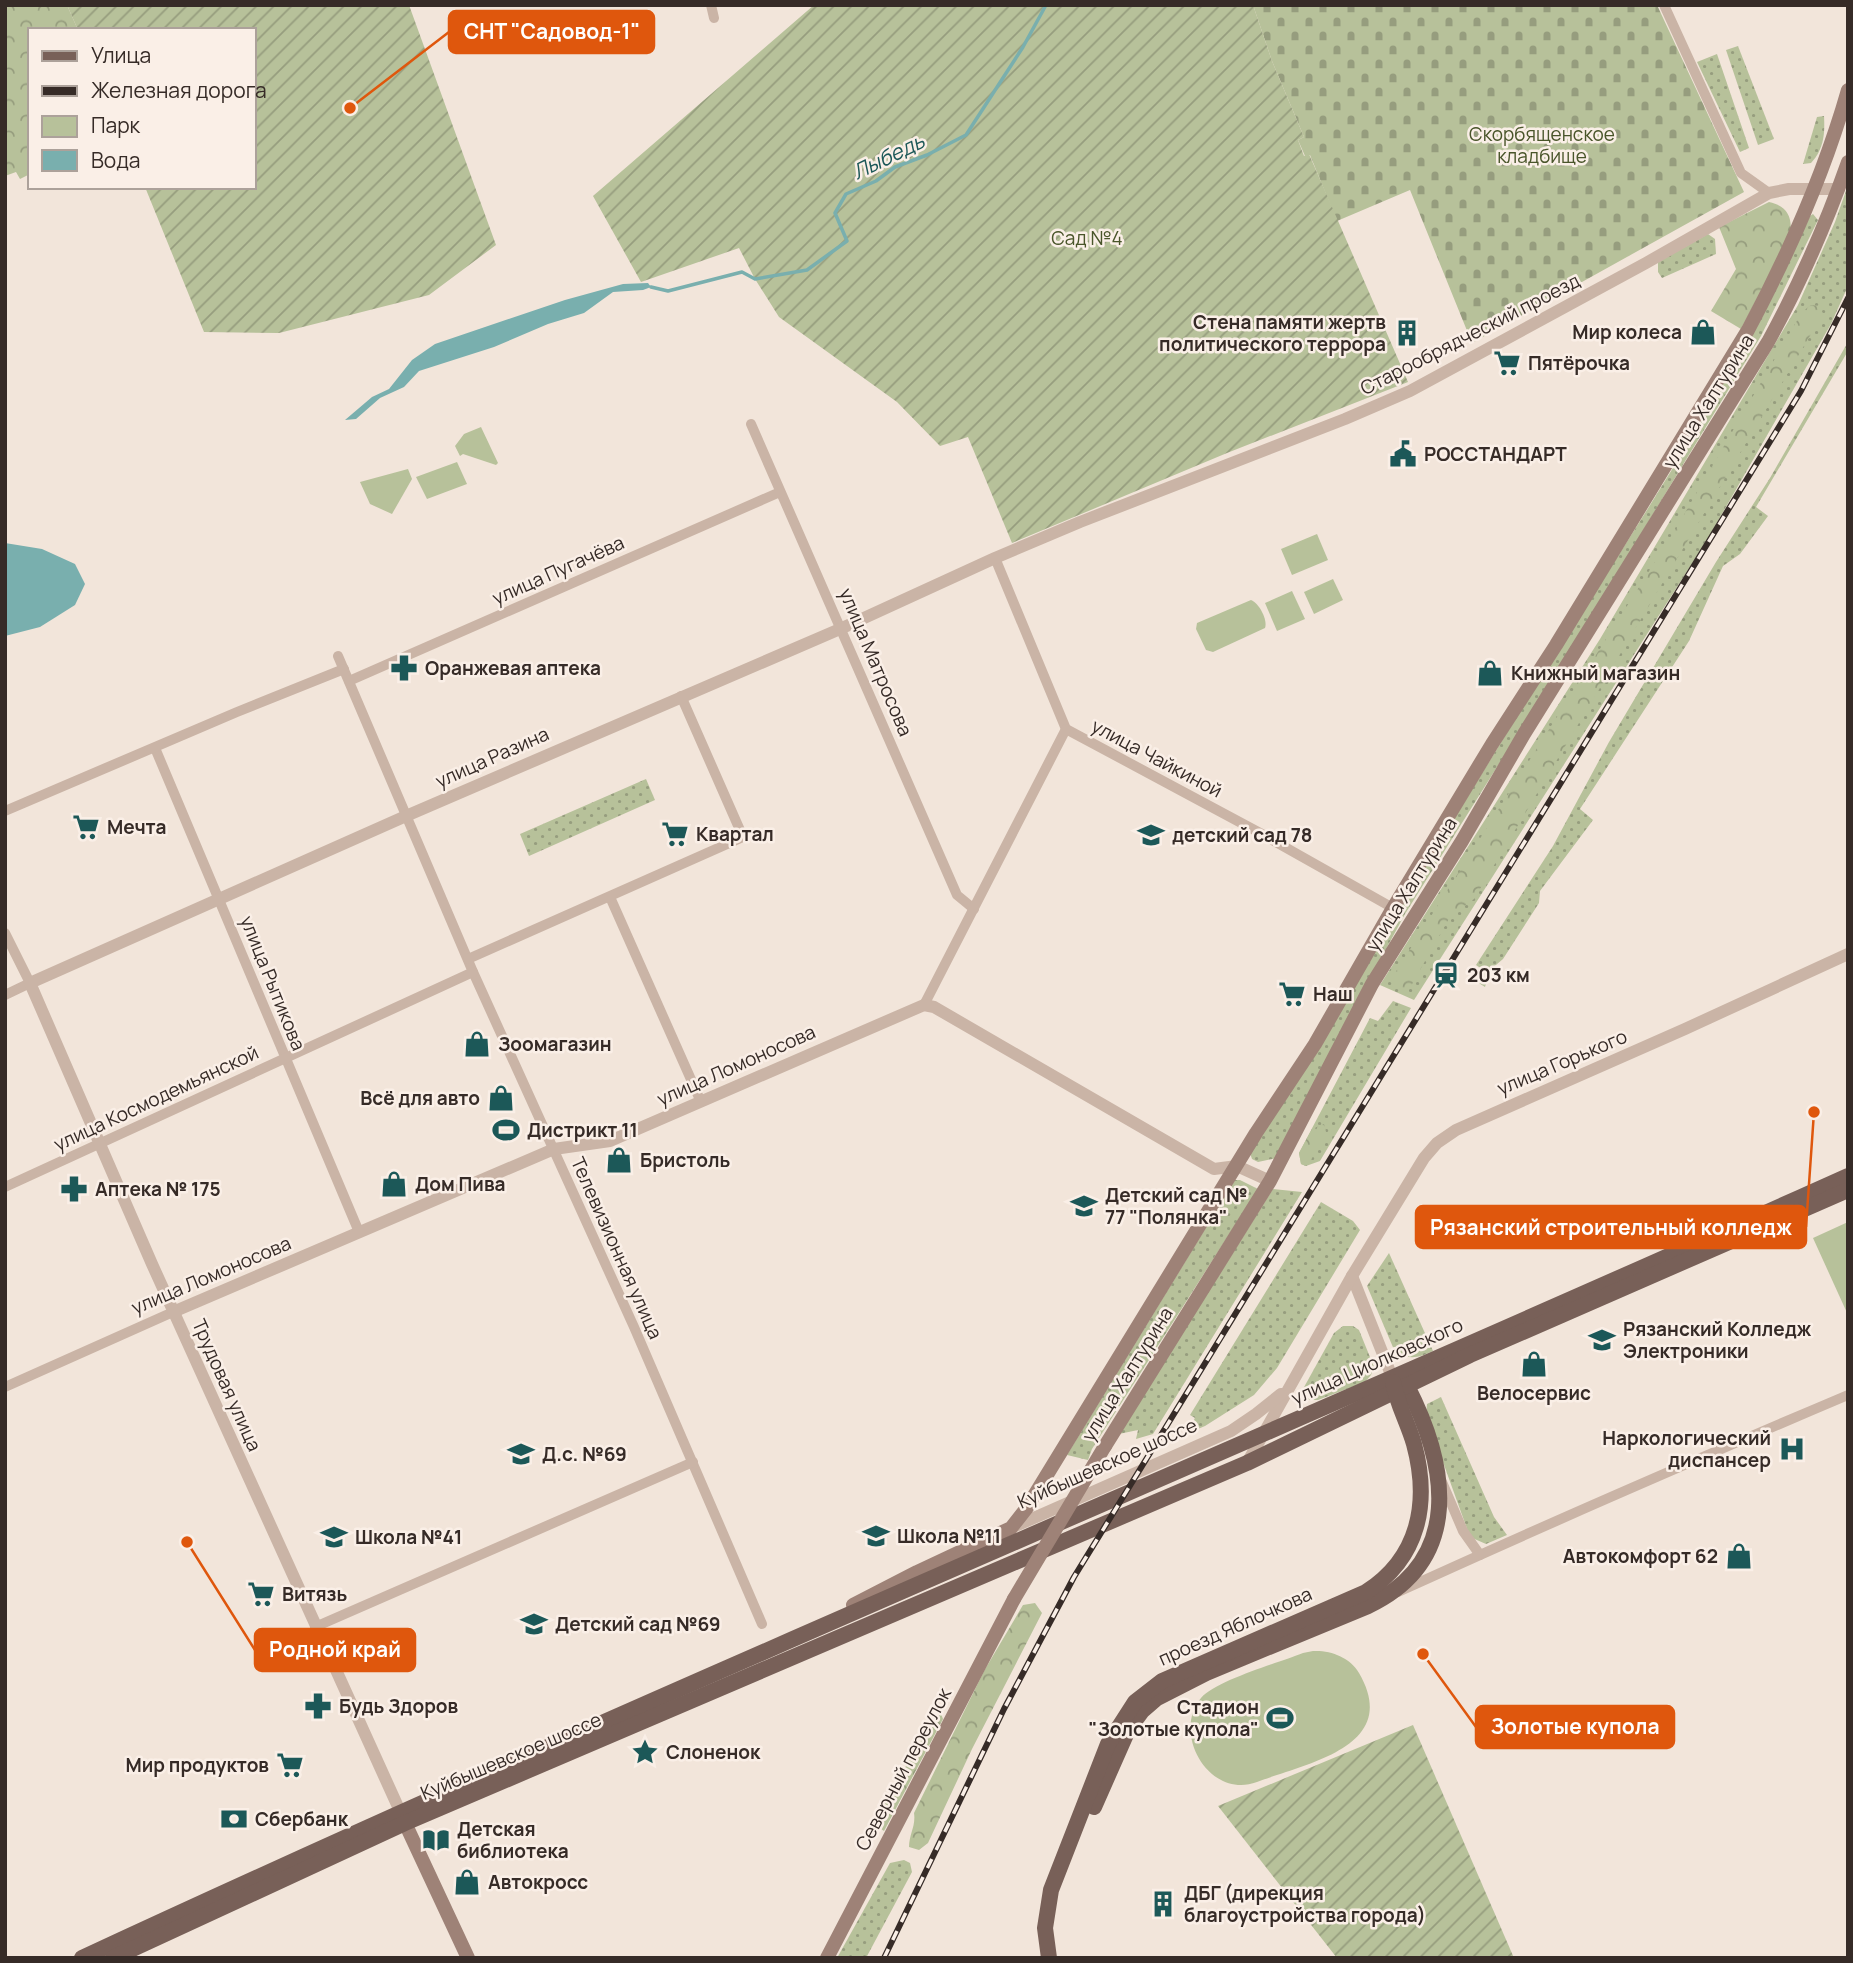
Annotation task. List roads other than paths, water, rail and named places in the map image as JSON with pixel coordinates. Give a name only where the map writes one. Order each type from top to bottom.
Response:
[{"type":"main road","name":"улица Халтурина","points":[[1011,1528],[1026,1509],[1256,1133],[1315,1044],[1394,908],[1748,330],[1774,281],[1815,190],[1838,128],[1848,90]]},
{"type":"main road","name":"улица Халтурина","points":[[1014,1599],[1105,1446],[1270,1181],[1372,984],[1768,342],[1796,291],[1826,225],[1848,162]]},
{"type":"main road","name":"улица Циолковского","points":[[928,1598],[1247,1463],[1398,1385],[1848,1176]]},
{"type":"main road","name":"улица Циолковского","points":[[922,1581],[1262,1435],[1398,1385],[1470,1355],[1848,1189]]},
{"type":"main road","name":"проезд Яблочкова","points":[[1054,1958],[1056,1912],[1064,1885],[1118,1752],[1128,1731],[1142,1712],[1157,1698],[1179,1685],[1388,1597],[1413,1576],[1426,1556],[1434,1535],[1440,1493],[1437,1468],[1422,1417],[1398,1385]]},
{"type":"main road","name":"проезд Яблочкова","points":[[1049,1958],[1046,1911],[1057,1871],[1108,1744],[1135,1702],[1162,1681],[1366,1592],[1382,1582],[1409,1549],[1419,1511],[1419,1469],[1398,1385]]},
{"type":"main road","name":"Куйбышевское шоссе","points":[[787,1640],[917,1572],[1011,1528]]},
{"type":"main road","name":"Куйбышевское шоссе","points":[[113,1958],[403,1818],[787,1640],[922,1581]]},
{"type":"main road","name":"Куйбышевское шоссе","points":[[82,1958],[403,1818],[928,1598]]},
{"type":"main road","name":"Северный переулок","points":[[827,1958],[1014,1599]]},
{"type":"main road","points":[[403,1818],[468,1958]]},
{"type":"street","points":[[711,5],[714,18]]},
{"type":"street","points":[[1664,5],[1741,173],[1769,193]]},
{"type":"street","name":"Старообрядческий проезд","points":[[995,558],[1410,391],[1769,193],[1789,189],[1839,189]]},
{"type":"street","name":"улица Матросова","points":[[751,424],[957,895],[975,909]]},
{"type":"street","name":"улица Пугачёва","points":[[349,681],[780,492]]},
{"type":"street","name":"улица Чайкиной","points":[[995,558],[1066,729],[1394,908]]},
{"type":"street","name":"улица Разина","points":[[5,995],[406,816],[840,629],[995,558]]},
{"type":"street","name":"Телевизионная улица","points":[[338,656],[468,959],[693,1462],[762,1624]]},
{"type":"street","points":[[5,811],[344,669]]},
{"type":"street","points":[[468,959],[743,836],[681,696]]},
{"type":"street","points":[[1066,729],[924,1005],[945,1014],[1214,1169],[1237,1166],[1270,1181]]},
{"type":"street","name":"улица Рытикова","points":[[155,748],[359,1232]]},
{"type":"street","points":[[610,897],[701,1102]]},
{"type":"street","name":"Трудовая улица","points":[[5,933],[30,984],[173,1312],[403,1818]]},
{"type":"street","name":"улица Горького","points":[[1247,1463],[1352,1276],[1424,1158],[1437,1143],[1456,1130],[1848,954]]},
{"type":"street","name":"улица Космодемьянской","points":[[5,1187],[474,972]]},
{"type":"street","name":"улица Ломоносова","points":[[5,1387],[554,1149],[610,1141],[924,1005]]},
{"type":"street","points":[[1352,1276],[1398,1385]]},
{"type":"street","name":"Куйбышевское шоссе","points":[[1011,1528],[1231,1431],[1287,1389]]},
{"type":"street","name":"проезд Яблочкова","points":[[1388,1597],[1601,1500],[1848,1395]]},
{"type":"street","points":[[315,1627],[693,1462]]},
{"type":"street","name":"проезд Яблочкова","points":[[1437,1468],[1462,1531],[1480,1555]]},
{"type":"water","points":[[648,283],[651,287],[643,290],[613,292],[584,313],[548,324],[494,347],[419,371],[404,387],[380,398],[356,419],[345,420],[372,397],[389,389],[412,360],[435,344],[565,300],[623,284]]},
{"type":"water","points":[[5,543],[42,549],[75,564],[85,584],[75,605],[40,627],[5,636]]},
{"type":"waterway","name":"Лыбедь","points":[[651,287],[668,291],[742,272],[755,279],[807,270],[847,241],[835,213],[846,194],[876,181],[895,167],[927,155],[966,135],[1023,47],[1046,5]]},
{"type":"railway","points":[[884,1958],[1004,1709],[1074,1577],[1801,391],[1848,298]]},
{"type":"place","name":"СНТ \"Садовод-1\"","points":[[350,108]]},
{"type":"place","name":"Мир колеса","points":[[1703,332]]},
{"type":"place","name":"Стена памяти жертв политического террора","points":[[1407,333]]},
{"type":"place","name":"Пятёрочка","points":[[1507,363]]},
{"type":"place","name":"РОССТАНДАРТ","points":[[1403,454]]},
{"type":"place","name":"Оранжевая аптека","points":[[404,668]]},
{"type":"place","name":"Книжный магазин","points":[[1490,673]]},
{"type":"place","name":"Мечта","points":[[86,827]]},
{"type":"place","name":"Квартал","points":[[675,834]]},
{"type":"place","name":"детский сад 78","points":[[1151,835]]},
{"type":"place","name":"203 км","points":[[1446,975]]},
{"type":"place","name":"Наш","points":[[1292,994]]},
{"type":"place","name":"Зоомагазин","points":[[477,1044]]},
{"type":"place","name":"Всё для авто","points":[[501,1098]]},
{"type":"place","name":"Рязанский строительный колледж","points":[[1814,1112]]},
{"type":"place","name":"Дистрикт 11","points":[[506,1130]]},
{"type":"place","name":"Бристоль","points":[[619,1160]]},
{"type":"place","name":"Дом Пива","points":[[394,1184]]},
{"type":"place","name":"Аптека № 175","points":[[74,1189]]},
{"type":"place","name":"Детский сад № 77 \"Полянка\"","points":[[1084,1206]]},
{"type":"place","name":"Рязанский Колледж Электроники","points":[[1602,1340]]},
{"type":"place","name":"Велосервис","points":[[1534,1364]]},
{"type":"place","name":"Наркологический диспансер","points":[[1792,1449]]},
{"type":"place","name":"Д.с. №69","points":[[521,1454]]},
{"type":"place","name":"Школа №11","points":[[876,1536]]},
{"type":"place","name":"Школа №41","points":[[334,1537]]},
{"type":"place","name":"Родной край","points":[[187,1542]]},
{"type":"place","name":"Автокомфорт 62","points":[[1739,1556]]},
{"type":"place","name":"Витязь","points":[[261,1594]]},
{"type":"place","name":"Детский сад №69","points":[[534,1624]]},
{"type":"place","name":"Золотые купола","points":[[1423,1654]]},
{"type":"place","name":"Будь Здоров","points":[[318,1706]]},
{"type":"place","name":"Стадион \"Золотые купола\"","points":[[1280,1718]]},
{"type":"place","name":"Слоненок","points":[[645,1752]]},
{"type":"place","name":"Мир продуктов","points":[[290,1765]]},
{"type":"place","name":"Сбербанк","points":[[234,1819]]},
{"type":"place","name":"Детская библиотека","points":[[436,1840]]},
{"type":"place","name":"Автокросс","points":[[467,1882]]},
{"type":"place","name":"ДБГ (дирекция благоустройства города)","points":[[1163,1904]]},
{"type":"park label","name":"Скорбященское кладбище","points":[[1542,145]]},
{"type":"park label","name":"Сад №4","points":[[1087,238]]}]
